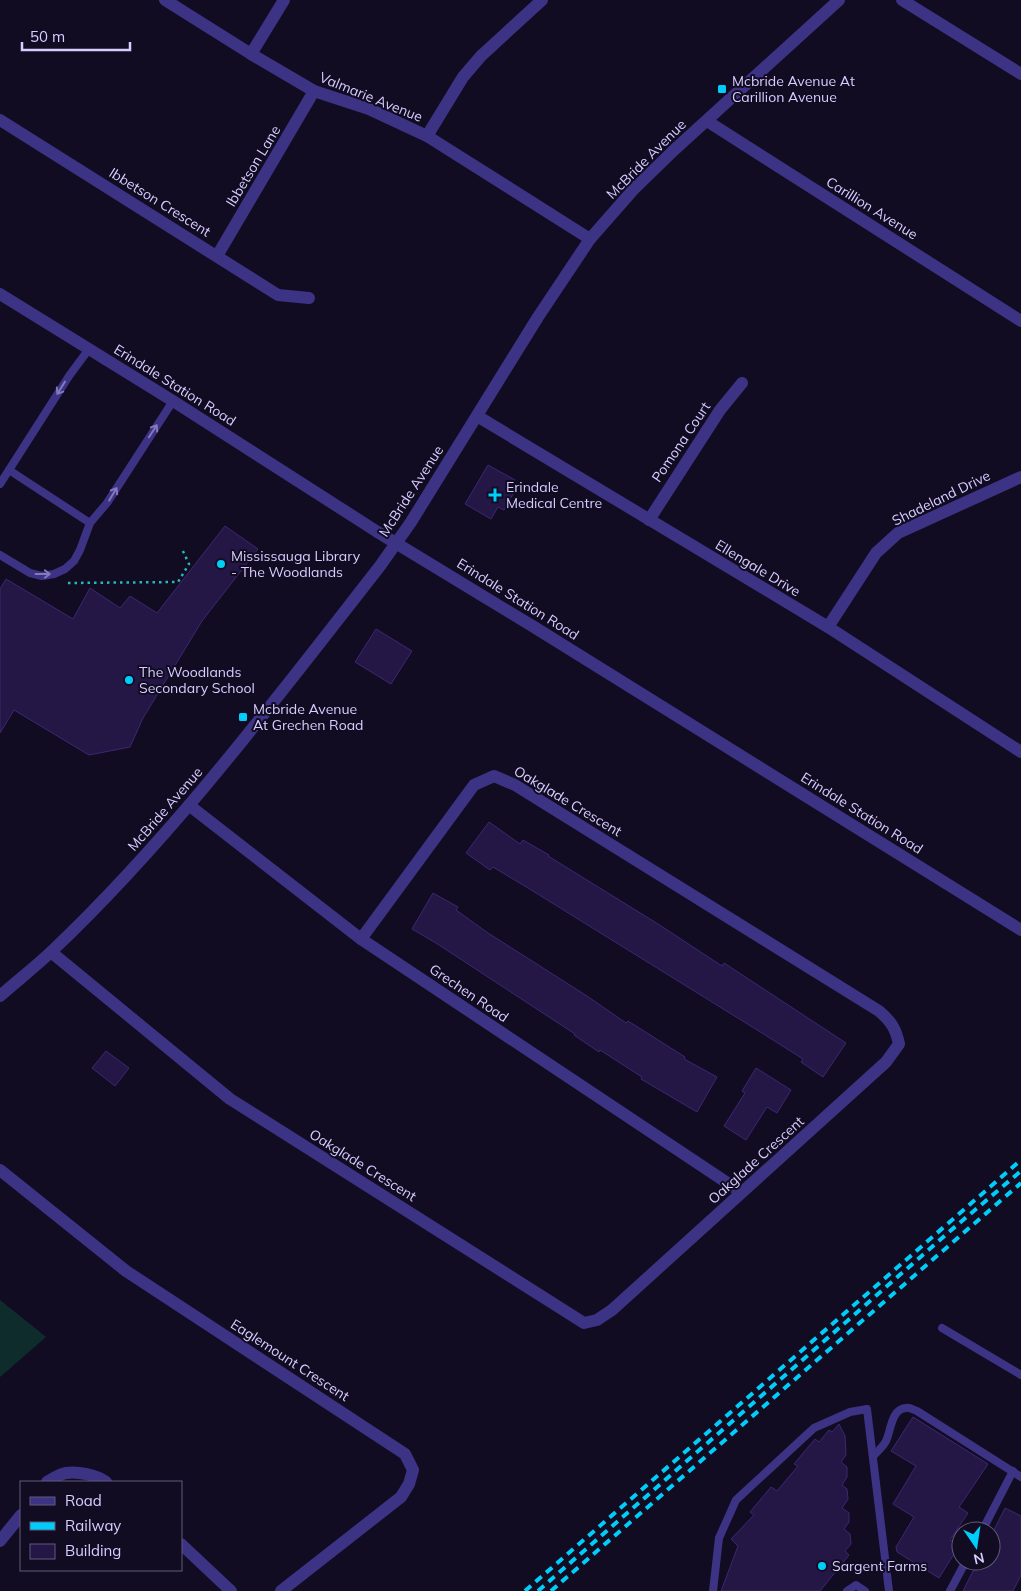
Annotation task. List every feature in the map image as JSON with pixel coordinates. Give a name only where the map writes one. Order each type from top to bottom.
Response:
[{"type":"street","name":"Valmarie Avenue","points":[[165,0],[314,91],[369,109],[427,136],[590,239]]},
{"type":"street","points":[[251,54],[284,0]]},
{"type":"street","points":[[427,136],[464,77],[481,56],[542,0]]},
{"type":"street","name":"McBride Avenue","points":[[0,996],[51,952],[125,877],[190,806],[380,566],[411,522],[538,317],[590,239],[643,180],[839,0]]},
{"type":"street","points":[[902,0],[1021,74]]},
{"type":"street","name":"Ibbetson Lane","points":[[217,256],[314,91]]},
{"type":"street","name":"Ibbetson Crescent","points":[[0,120],[278,294],[309,298]]},
{"type":"street","name":"Carillion Avenue","points":[[707,121],[1021,320]]},
{"type":"street","name":"Erindale Station Road","points":[[0,294],[173,401],[376,531],[1021,930]]},
{"type":"street","name":"Pomona Court","points":[[649,520],[720,410],[742,383]]},
{"type":"street","name":"Ellengale Drive","points":[[477,416],[828,627],[1020,749]]},
{"type":"street","name":"Shadeland Drive","points":[[828,627],[876,553],[898,533],[1021,477]]},
{"type":"street","name":"Oakglade Crescent","points":[[51,952],[230,1099],[584,1323],[597,1320],[612,1310],[886,1062],[899,1044],[897,1031],[890,1020],[879,1011],[516,785],[494,776],[474,785],[361,939]]},
{"type":"street","name":"Grechen Road","points":[[190,806],[361,939],[741,1192]]},
{"type":"street","name":"Eaglemount Crescent","points":[[0,1170],[126,1271],[405,1454],[413,1470],[409,1484],[401,1497],[281,1591]]},
{"type":"street","points":[[49,1481],[66,1473],[83,1474],[105,1481]]},
{"type":"street","points":[[0,1541],[20,1515]]},
{"type":"street","points":[[182,1545],[231,1591]]},
{"type":"lane","points":[[0,484],[69,376],[89,349]]},
{"type":"lane","points":[[0,555],[30,573],[42,576],[54,574],[65,569],[74,561],[90,523],[107,504],[173,401]]},
{"type":"lane","points":[[9,470],[90,523]]},
{"type":"lane","points":[[942,1328],[1021,1375]]},
{"type":"lane","points":[[873,1456],[887,1439],[893,1419],[898,1411],[906,1408],[918,1411],[1021,1477]]},
{"type":"lane","points":[[713,1591],[719,1538],[736,1500],[814,1428],[850,1412],[867,1409],[889,1591]]},
{"type":"lane","points":[[987,1521],[1013,1471]]},
{"type":"lane","points":[[950,1591],[961,1571]]},
{"type":"lane","points":[[847,1591],[856,1585],[865,1591]]},
{"type":"path","points":[[68,583],[178,582],[189,564],[182,549]]},
{"type":"green space","points":[[0,1300],[46,1337],[0,1377]]},
{"type":"building","points":[[488,465],[515,480],[508,491],[513,494],[504,510],[498,507],[491,519],[465,504]]},
{"type":"building","points":[[225,526],[258,549],[202,621],[143,718],[130,747],[89,755],[14,710],[0,733],[0,589],[6,579],[73,619],[90,588],[120,608],[130,596],[157,613]]},
{"type":"building","points":[[376,629],[412,651],[391,684],[355,662]]},
{"type":"building","points":[[489,822],[520,844],[523,840],[549,855],[722,966],[724,963],[846,1043],[823,1077],[801,1062],[803,1059],[762,1033],[528,888],[493,867],[490,870],[466,853]]},
{"type":"building","points":[[433,893],[458,907],[456,910],[488,933],[626,1023],[628,1021],[685,1057],[684,1059],[717,1077],[697,1112],[641,1079],[642,1077],[600,1050],[599,1052],[575,1034],[412,929]]},
{"type":"building","points":[[106,1051],[129,1068],[115,1086],[92,1068]]},
{"type":"building","points":[[756,1068],[791,1090],[777,1113],[767,1107],[746,1140],[724,1126],[745,1093],[742,1091]]},
{"type":"building","points":[[913,1417],[988,1464],[959,1507],[968,1513],[963,1521],[951,1521],[951,1559],[939,1578],[897,1552],[896,1547],[914,1517],[893,1504],[916,1466],[891,1451]]},
{"type":"building","points":[[839,1424],[845,1436],[846,1455],[841,1462],[847,1467],[847,1477],[842,1485],[847,1489],[848,1499],[842,1508],[849,1513],[849,1522],[844,1529],[850,1534],[851,1544],[845,1551],[849,1555],[820,1591],[721,1591],[738,1546],[731,1539],[754,1515],[750,1512],[771,1487],[777,1491],[798,1466],[794,1464],[815,1439],[819,1442],[829,1430],[832,1432]]},
{"type":"building","points":[[1005,1508],[1021,1516],[1021,1575],[1013,1591],[963,1591],[973,1571],[1001,1571],[1001,1521],[998,1521]]},
{"type":"railway","points":[[525,1591],[1021,1160]]},
{"type":"railway","points":[[538,1591],[1021,1171]]},
{"type":"railway","points":[[551,1591],[1021,1183]]},
{"type":"place","name":"Mcbride Avenue At Carillion Avenue","points":[[722,89]]},
{"type":"place","name":"Erindale Medical Centre","points":[[495,495]]},
{"type":"place","name":"Mississauga Library - The Woodlands","points":[[221,564]]},
{"type":"place","name":"The Woodlands Secondary School","points":[[129,680]]},
{"type":"place","name":"Mcbride Avenue At Grechen Road","points":[[243,717]]},
{"type":"place","name":"Sargent Farms","points":[[822,1566]]}]
